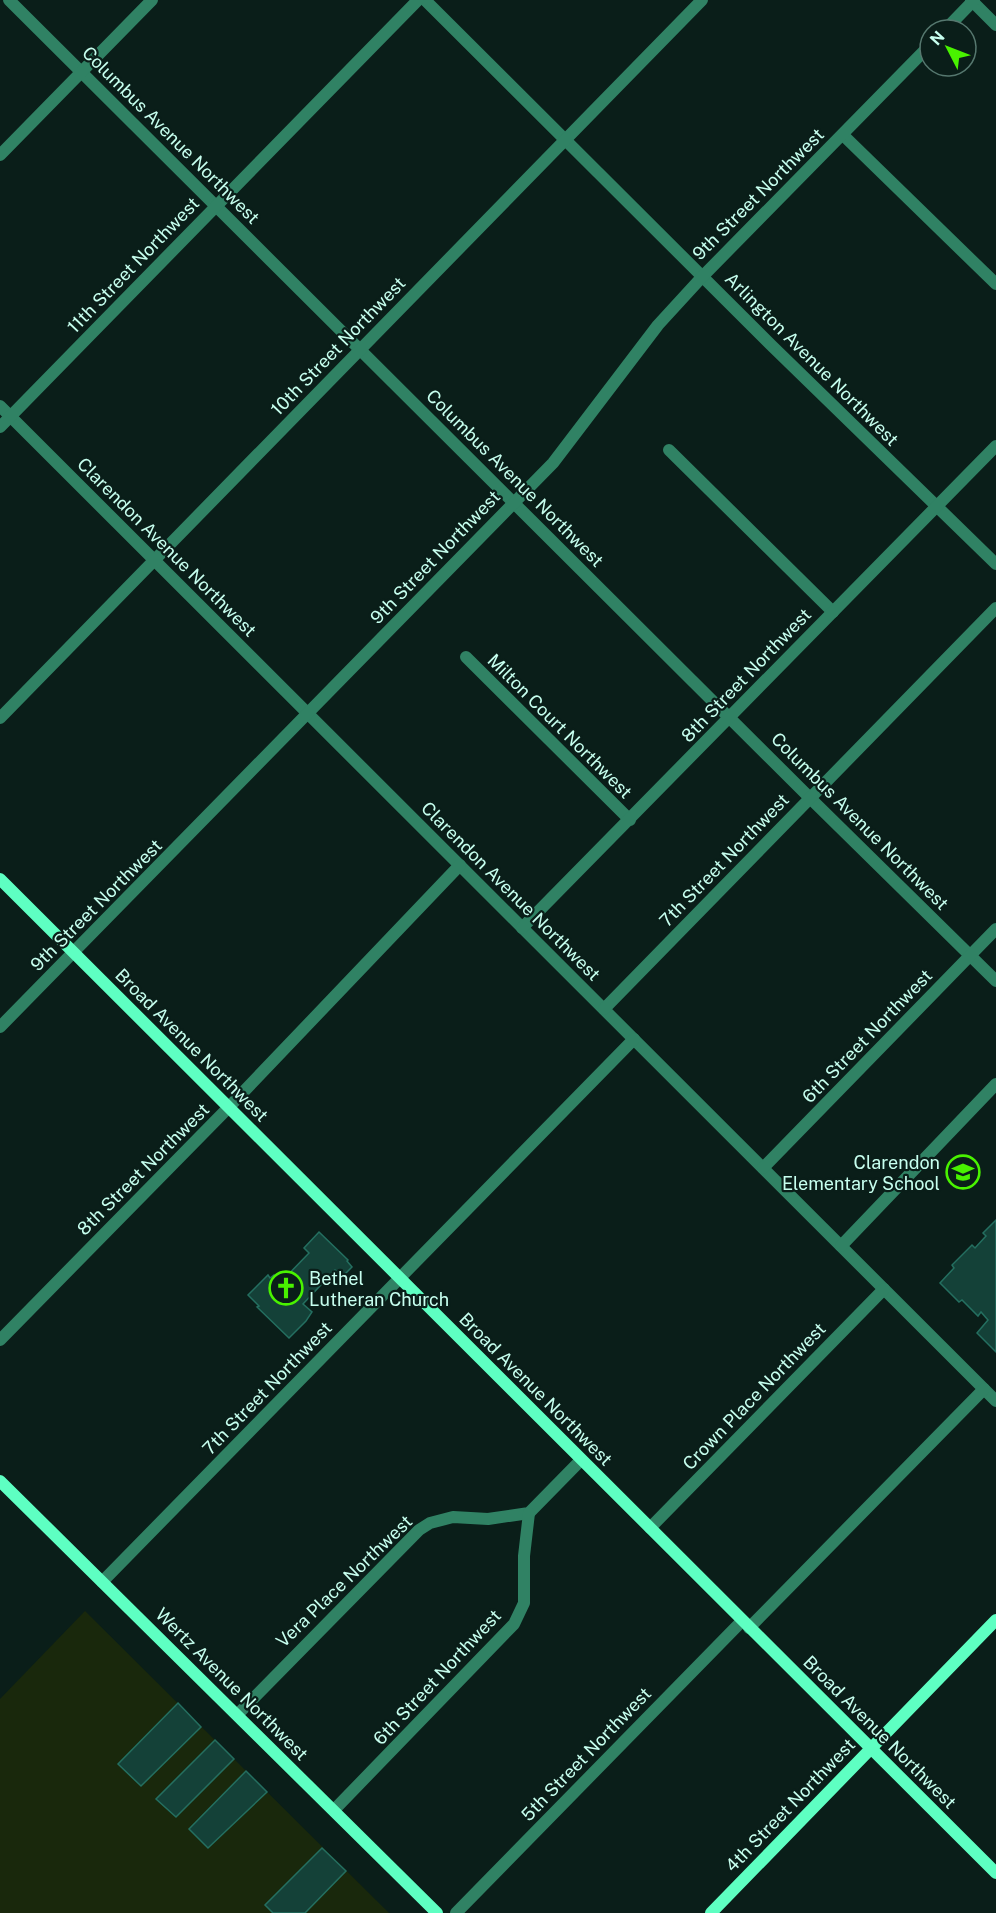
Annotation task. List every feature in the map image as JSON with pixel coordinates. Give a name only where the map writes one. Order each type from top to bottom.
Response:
[{"type":"street","name":"Columbus Avenue Northwest","points":[[9,0],[996,981]]},
{"type":"street","points":[[0,155],[152,0]]},
{"type":"street","name":"11th Street Northwest","points":[[0,427],[418,0]]},
{"type":"street","name":"Arlington Avenue Northwest","points":[[425,0],[702,277],[996,564]]},
{"type":"street","name":"10th Street Northwest","points":[[0,718],[702,0]]},
{"type":"street","points":[[957,18],[973,1],[996,26]]},
{"type":"street","name":"9th Street Northwest","points":[[0,1027],[75,953],[552,463],[658,325],[702,277],[918,57]]},
{"type":"street","points":[[843,135],[996,284]]},
{"type":"street","name":"Clarendon Avenue Northwest","points":[[0,406],[996,1401]]},
{"type":"street","name":"8th Street Northwest","points":[[522,928],[996,446]]},
{"type":"street","points":[[669,450],[833,612]]},
{"type":"street","name":"7th Street Northwest","points":[[604,1009],[996,608]]},
{"type":"street","name":"Milton Court Northwest","points":[[466,657],[630,820]]},
{"type":"street","name":"8th Street Northwest","points":[[0,1340],[229,1107],[460,865]]},
{"type":"street","name":"Broad Avenue Northwest","points":[[0,879],[996,1874]]},
{"type":"street","name":"6th Street Northwest","points":[[763,1168],[996,929]]},
{"type":"street","name":"7th Street Northwest","points":[[102,1582],[634,1039]]},
{"type":"street","points":[[841,1246],[996,1084]]},
{"type":"street","name":"Crown Place Northwest","points":[[650,1528],[884,1289]]},
{"type":"street","name":"5th Street Northwest","points":[[456,1913],[984,1389]]},
{"type":"street","points":[[529,1513],[581,1460]]},
{"type":"street","name":"Wertz Avenue Northwest","points":[[0,1480],[437,1913]]},
{"type":"street","name":"6th Street Northwest","points":[[334,1810],[507,1634],[514,1624],[524,1603],[524,1556],[529,1513]]},
{"type":"street","name":"Vera Place Northwest","points":[[238,1714],[419,1530],[430,1523],[453,1517],[488,1519],[529,1513]]},
{"type":"street","name":"4th Street Northwest","points":[[711,1913],[996,1620]]},
{"type":"green space","points":[[85,1611],[389,1913],[0,1913],[0,1699]]},
{"type":"building","points":[[996,1220],[996,1352],[977,1333],[988,1320],[981,1312],[978,1316],[962,1300],[959,1302],[940,1283],[954,1268],[952,1265],[972,1245],[975,1248],[986,1236],[983,1233]]},
{"type":"building","name":"Bethel Lutheran Church","points":[[319,1232],[348,1260],[352,1267],[342,1277],[335,1270],[303,1304],[312,1312],[289,1338],[248,1295],[268,1275],[270,1278],[274,1275],[281,1282],[309,1253],[304,1248]]},
{"type":"building","points":[[178,1703],[201,1727],[141,1786],[118,1764]]},
{"type":"building","points":[[215,1740],[234,1759],[176,1817],[156,1799]]},
{"type":"building","points":[[246,1771],[267,1792],[208,1848],[189,1829]]},
{"type":"building","points":[[322,1848],[346,1871],[305,1913],[273,1913],[265,1905]]},
{"type":"place","name":"Clarendon Elementary School","points":[[963,1172]]},
{"type":"place","name":"Bethel Lutheran Church","points":[[286,1288]]}]
